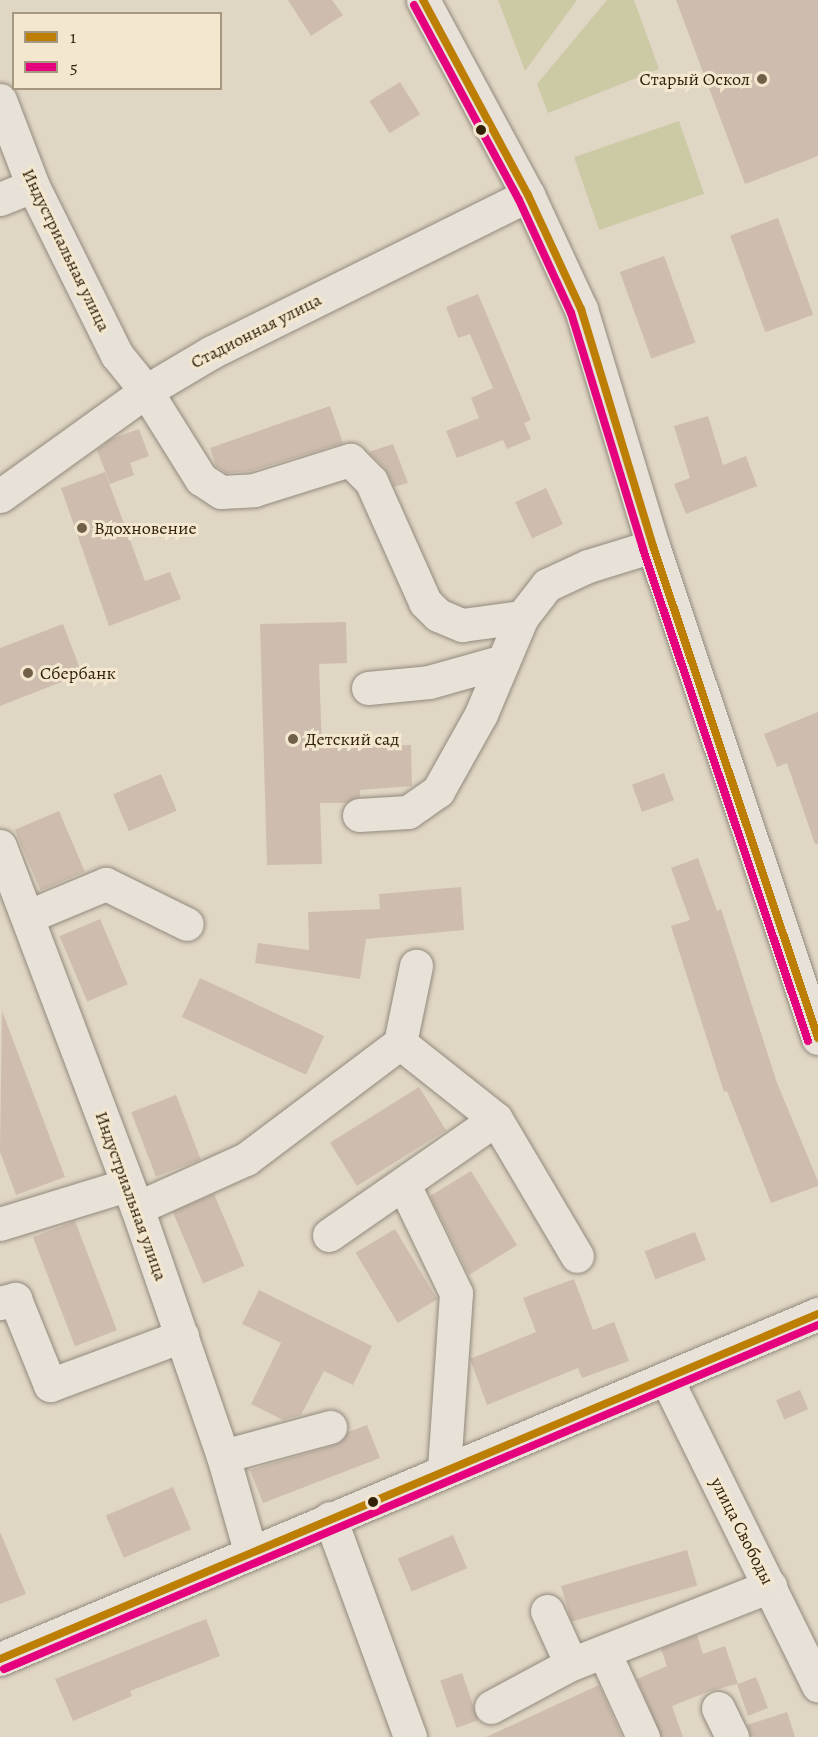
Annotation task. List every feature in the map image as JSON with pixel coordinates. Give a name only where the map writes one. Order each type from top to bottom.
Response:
[{"type":"street","points":[[423,0],[528,195],[581,309],[653,546],[818,1038]]},
{"type":"street","name":"Индустриальная улица","points":[[0,100],[33,186],[117,355],[146,391],[201,479],[221,492],[254,490],[350,460],[371,481],[425,602],[438,615],[462,625],[522,617]]},
{"type":"street","points":[[0,199],[33,186]]},
{"type":"street","name":"Стадионная улица","points":[[0,496],[146,391],[212,352],[528,195]]},
{"type":"street","points":[[359,815],[408,812],[438,791],[481,714],[522,617],[547,585],[588,566],[653,546]]},
{"type":"street","points":[[368,688],[429,682],[503,661]]},
{"type":"street","name":"Индустриальная улица","points":[[0,846],[29,916],[182,1336],[224,1456],[250,1551]]},
{"type":"street","points":[[29,916],[106,884],[187,924]]},
{"type":"street","points":[[0,1224],[132,1196],[246,1159],[400,1043],[416,966]]},
{"type":"street","points":[[400,1043],[496,1119],[576,1256]]},
{"type":"street","points":[[329,1236],[496,1119]]},
{"type":"street","points":[[404,1185],[456,1293],[444,1468]]},
{"type":"street","points":[[0,1303],[15,1299],[50,1385],[182,1336]]},
{"type":"street","points":[[0,1659],[444,1468],[818,1314]]},
{"type":"street","name":"улица Свободы","points":[[666,1378],[818,1685]]},
{"type":"street","points":[[224,1456],[330,1427]]},
{"type":"street","points":[[330,1518],[410,1737]]},
{"type":"street","points":[[491,1707],[571,1664],[770,1586]]},
{"type":"street","points":[[547,1611],[571,1664]]},
{"type":"street","points":[[604,1652],[643,1737]]},
{"type":"street","points":[[718,1708],[732,1737]]},
{"type":"shaded area","points":[[498,0],[577,0],[525,71]]},
{"type":"shaded area","points":[[607,0],[634,0],[659,69],[548,113],[537,84]]},
{"type":"shaded area","points":[[679,121],[704,194],[599,230],[574,157]]},
{"type":"building","points":[[288,0],[332,0],[343,15],[311,36]]},
{"type":"building","name":"Старый Оскол","points":[[676,0],[818,0],[818,156],[745,184]]},
{"type":"building","points":[[400,82],[420,114],[390,133],[369,101]]},
{"type":"building","points":[[778,218],[813,315],[765,332],[730,235]]},
{"type":"building","points":[[664,256],[695,342],[651,359],[620,272]]},
{"type":"building","points":[[478,294],[531,420],[524,423],[531,439],[507,449],[503,440],[457,458],[446,431],[479,418],[471,398],[493,388],[470,334],[458,338],[446,307]]},
{"type":"building","points":[[330,406],[343,443],[251,471],[226,473],[216,466],[210,448]]},
{"type":"building","points":[[708,416],[723,465],[746,456],[757,486],[686,514],[674,484],[690,478],[674,426]]},
{"type":"building","points":[[139,429],[149,456],[130,463],[134,475],[110,484],[97,450],[111,439]]},
{"type":"building","points":[[393,444],[408,483],[394,487],[385,468],[369,452]]},
{"type":"building","points":[[105,472],[145,581],[170,572],[181,599],[109,626],[61,488]]},
{"type":"building","points":[[546,488],[563,524],[532,539],[515,502]]},
{"type":"building","points":[[346,622],[347,663],[319,664],[322,748],[411,745],[412,786],[360,790],[360,796],[346,803],[320,803],[322,864],[267,865],[260,624]]},
{"type":"building","points":[[63,624],[82,674],[0,706],[0,648]]},
{"type":"building","points":[[818,712],[818,844],[815,844],[787,763],[777,767],[764,734]]},
{"type":"building","points":[[664,773],[674,800],[642,812],[632,785]]},
{"type":"building","points":[[161,774],[177,811],[129,831],[113,794]]},
{"type":"building","points":[[59,811],[85,872],[41,891],[15,830]]},
{"type":"building","points":[[698,858],[717,911],[721,909],[777,1083],[818,1181],[818,1186],[771,1203],[727,1091],[724,1092],[671,926],[690,920],[671,868]]},
{"type":"building","points":[[461,887],[464,930],[366,939],[360,979],[255,963],[258,943],[309,950],[308,912],[380,909],[379,894]]},
{"type":"building","points":[[100,919],[128,984],[87,1002],[59,936]]},
{"type":"building","points":[[200,978],[324,1036],[306,1075],[182,1017]]},
{"type":"building","points":[[2,1011],[65,1177],[16,1195],[0,1152]]},
{"type":"building","points":[[419,1087],[446,1130],[357,1186],[330,1143]]},
{"type":"building","points":[[176,1095],[201,1159],[156,1177],[131,1112]]},
{"type":"building","points":[[471,1171],[517,1245],[469,1275],[430,1196]]},
{"type":"building","points":[[214,1194],[244,1266],[203,1283],[173,1212]]},
{"type":"building","points":[[75,1221],[117,1330],[75,1346],[33,1237]]},
{"type":"building","points":[[395,1229],[437,1299],[398,1323],[356,1253]]},
{"type":"building","points":[[695,1232],[706,1260],[655,1279],[645,1251]]},
{"type":"building","points":[[574,1279],[593,1330],[614,1322],[629,1361],[582,1378],[578,1368],[487,1405],[470,1359],[536,1332],[523,1298]]},
{"type":"building","points":[[259,1290],[372,1346],[353,1385],[324,1371],[301,1415],[283,1420],[251,1404],[281,1343],[242,1324]]},
{"type":"building","points":[[800,1390],[808,1409],[784,1419],[776,1400]]},
{"type":"building","points":[[367,1425],[380,1458],[263,1503],[250,1470],[335,1445],[348,1432]]},
{"type":"building","points":[[173,1487],[191,1529],[124,1558],[106,1516]]},
{"type":"building","points":[[0,1532],[26,1594],[0,1604]]},
{"type":"building","points":[[453,1535],[467,1568],[412,1592],[398,1558]]},
{"type":"building","points":[[687,1550],[697,1586],[571,1622],[561,1586]]},
{"type":"building","points":[[206,1619],[220,1656],[130,1691],[132,1696],[73,1721],[55,1679]]},
{"type":"building","points":[[697,1635],[703,1654],[725,1646],[738,1684],[756,1677],[768,1708],[748,1716],[737,1684],[710,1691],[672,1706],[683,1737],[661,1737],[637,1679],[667,1666],[661,1649]]},
{"type":"building","points":[[462,1673],[478,1720],[457,1728],[440,1680]]},
{"type":"building","points":[[599,1685],[622,1737],[486,1737]]},
{"type":"building","points":[[787,1712],[795,1737],[751,1737],[747,1725]]},
{"type":"transit line","name":"1","points":[[423,0],[528,195],[581,309],[653,546],[818,1038]]},
{"type":"transit line","name":"5","points":[[414,5],[519,200],[571,313],[643,549],[808,1041]]},
{"type":"transit line","name":"1","points":[[0,1659],[818,1314]]},
{"type":"transit line","name":"5","points":[[4,1669],[818,1325]]},
{"type":"place","name":"Старый Оскол","points":[[762,79]]},
{"type":"place","name":"Вдохновение","points":[[82,528]]},
{"type":"place","name":"Сбербанк","points":[[28,673]]},
{"type":"place","name":"Детский сад","points":[[293,739]]}]
